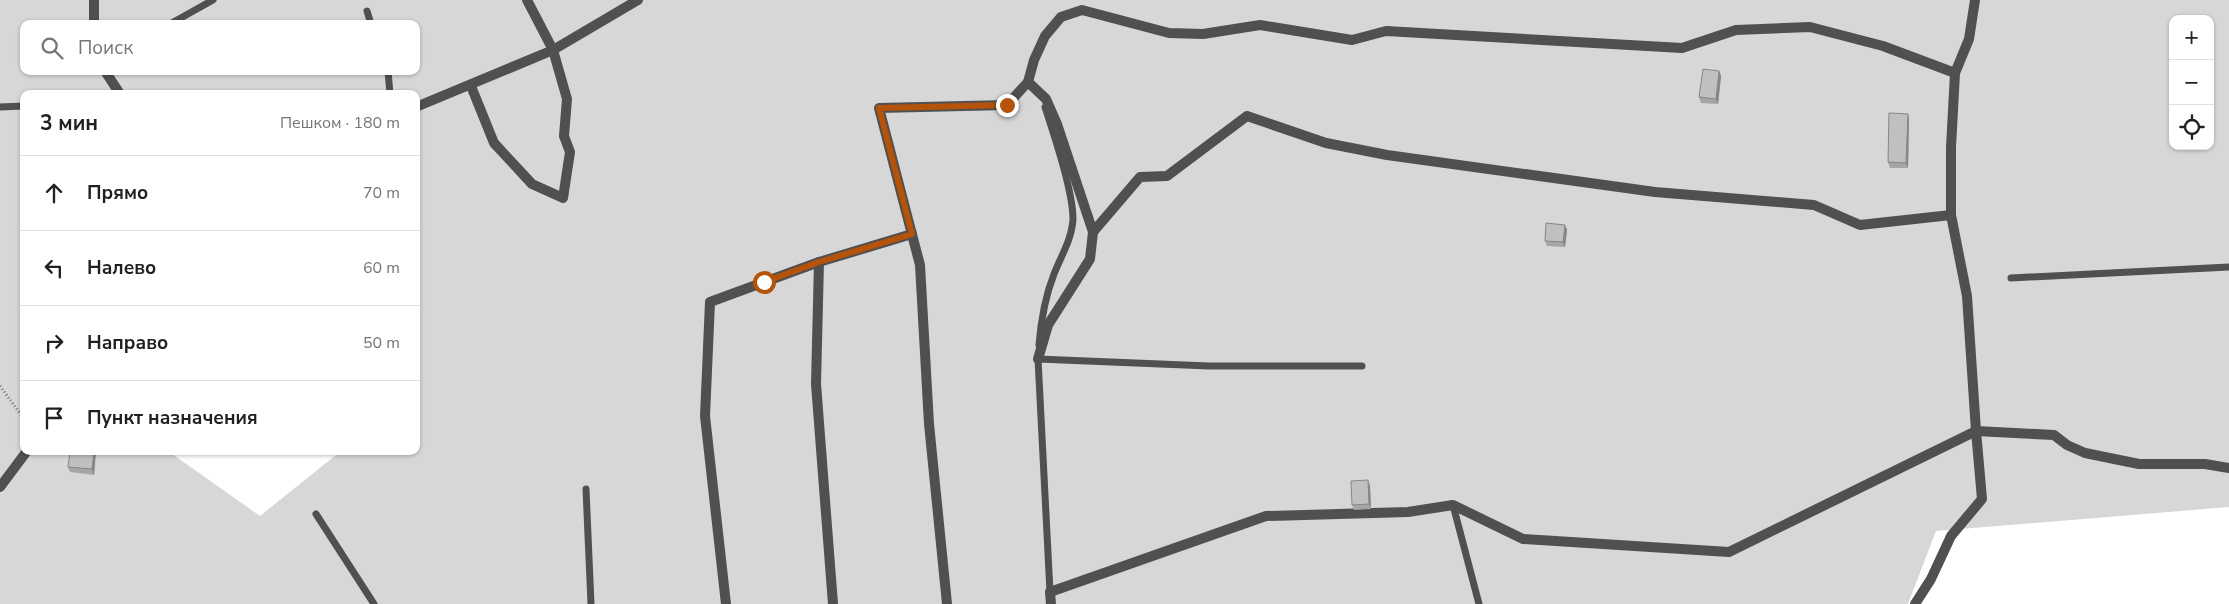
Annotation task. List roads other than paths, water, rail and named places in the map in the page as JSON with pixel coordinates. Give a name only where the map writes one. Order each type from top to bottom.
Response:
[{"type":"street","points":[[94,0],[94,20]]},
{"type":"street","points":[[471,86],[494,143],[532,184],[563,198],[570,152],[564,136],[567,99],[553,50],[527,0]]},
{"type":"street","points":[[420,106],[553,50],[638,0]]},
{"type":"street","points":[[1916,604],[1931,579],[1951,536],[1982,499],[1967,296],[1951,215],[1954,73],[1969,39],[1975,0]]},
{"type":"street","points":[[947,604],[929,424],[920,265],[879,108],[1007,105],[1028,82],[1034,60],[1045,36],[1061,17],[1082,10],[1170,33],[1203,34],[1260,25],[1352,40],[1386,31],[1682,48],[1736,30],[1810,28],[1883,46],[1954,73]]},
{"type":"street","points":[[108,75],[117,90]]},
{"type":"street","points":[[1028,82],[1046,99],[1057,124],[1093,232],[1090,259],[1048,325],[1038,359]]},
{"type":"street","points":[[1093,232],[1140,177],[1167,176],[1247,116],[1326,143],[1388,154],[1656,192],[1814,205],[1860,225],[1951,215]]},
{"type":"street","points":[[726,604],[705,416],[710,302],[819,262],[912,234]]},
{"type":"street","points":[[819,262],[816,384],[833,604]]},
{"type":"street","points":[[1051,604],[1050,592],[1266,516],[1408,512],[1453,505],[1523,539],[1729,552],[1976,431],[2054,435],[2067,445],[2085,453],[2139,464],[2205,464],[2229,468]]},
{"type":"street","points":[[0,487],[23,455]]},
{"type":"lane","points":[[177,20],[213,0]]},
{"type":"lane","points":[[367,11],[370,20]]},
{"type":"lane","points":[[388,75],[390,90]]},
{"type":"lane","points":[[1028,82],[1044,103],[1069,195],[1073,219],[1068,242],[1046,297],[1040,322],[1038,359],[1050,592]]},
{"type":"lane","points":[[0,107],[20,106]]},
{"type":"lane","points":[[2011,278],[2229,267]]},
{"type":"lane","points":[[1038,359],[1209,366],[1362,366]]},
{"type":"lane","points":[[586,489],[591,604]]},
{"type":"lane","points":[[1453,505],[1479,604]]},
{"type":"lane","points":[[316,514],[374,604]]}]
